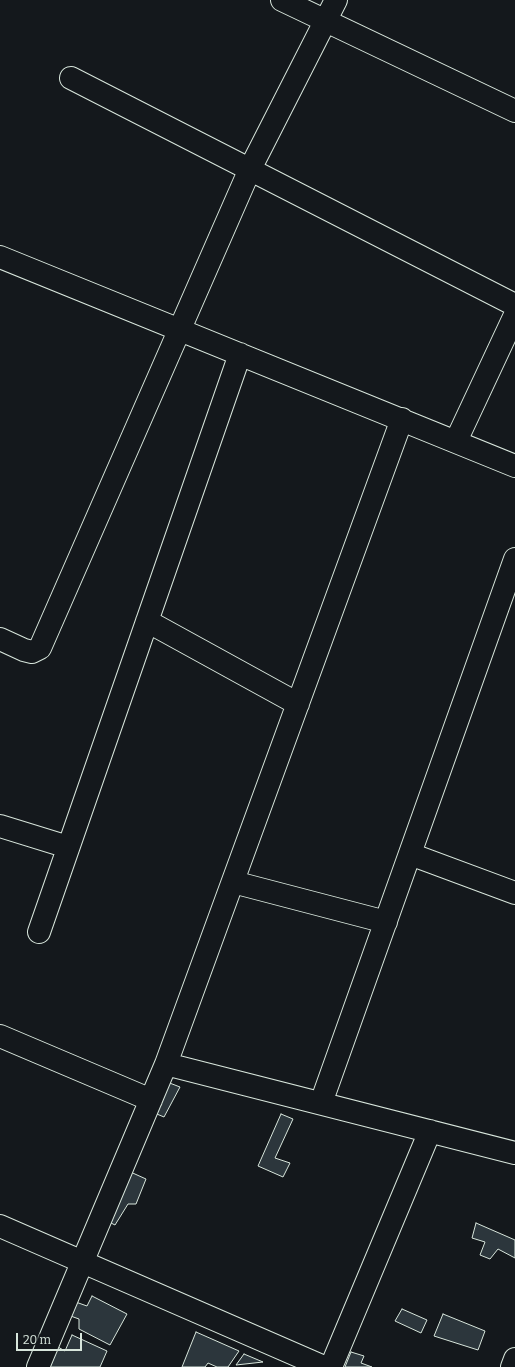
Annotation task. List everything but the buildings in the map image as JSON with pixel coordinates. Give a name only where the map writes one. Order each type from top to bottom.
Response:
[{"type":"street","points":[[282,0],[515,111]]},
{"type":"street","points":[[0,639],[32,652],[40,648],[250,169],[336,0]]},
{"type":"street","points":[[71,78],[515,305]]},
{"type":"street","points":[[0,257],[515,466]]},
{"type":"street","points":[[456,442],[515,315]]},
{"type":"street","points":[[39,932],[240,354]]},
{"type":"street","points":[[38,1367],[166,1064],[402,420]]},
{"type":"street","points":[[321,1104],[515,559]]},
{"type":"street","points":[[147,621],[298,704]]},
{"type":"street","points":[[0,826],[68,847]]},
{"type":"street","points":[[410,854],[515,893]]},
{"type":"street","points":[[233,882],[386,922]]},
{"type":"street","points":[[0,1036],[151,1100]]},
{"type":"street","points":[[166,1064],[515,1153]]},
{"type":"street","points":[[331,1367],[430,1131]]},
{"type":"street","points":[[0,1226],[324,1367]]},
{"type":"street","points":[[512,1367],[515,1359]]}]
